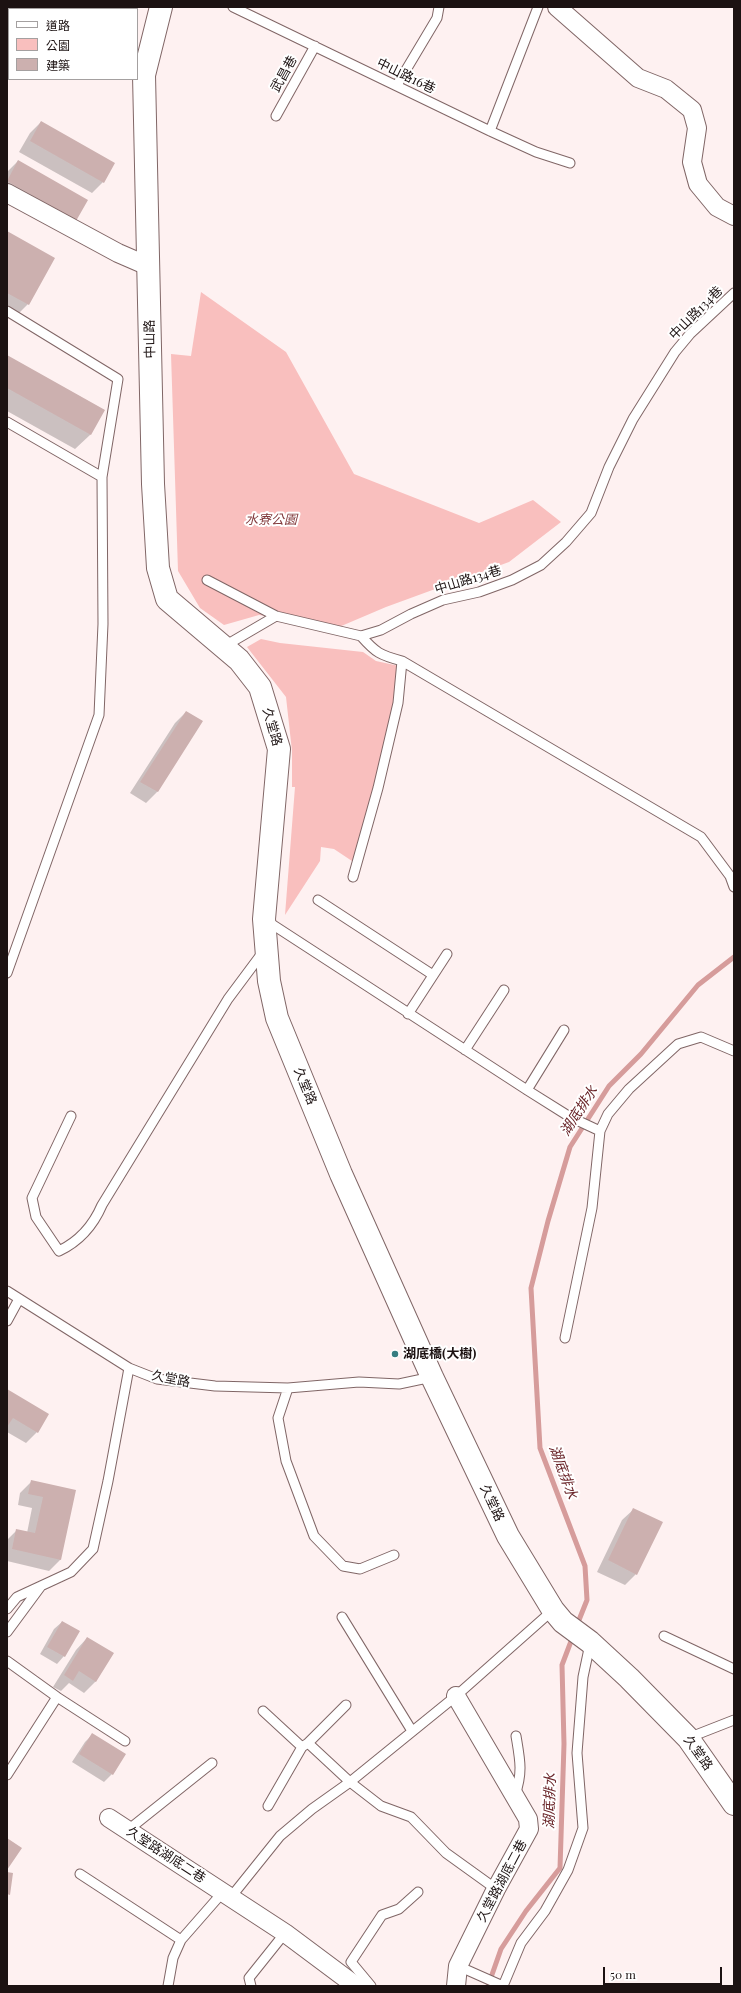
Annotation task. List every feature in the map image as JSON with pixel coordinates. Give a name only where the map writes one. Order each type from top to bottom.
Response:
[{"type":"street","name":"中山路","points":[[161,7],[141,74],[148,266],[153,484],[158,568],[167,599],[222,648]]},
{"type":"street","points":[[558,7],[638,78],[666,89],[692,110],[697,128],[692,162],[698,184],[717,207],[734,216]]},
{"type":"street","points":[[7,193],[118,253],[148,266]]},
{"type":"street","name":"久堂路","points":[[222,648],[239,660],[260,687],[279,749],[264,919],[265,949],[269,981],[277,1018],[341,1174],[432,1377],[508,1536],[558,1616],[588,1641],[638,1687],[688,1738],[734,1804]]},
{"type":"street","name":"久堂路湖底二巷","points":[[456,1696],[528,1819],[529,1829],[496,1889],[466,1970],[456,1986]]},
{"type":"street","name":"久堂路湖底二巷","points":[[109,1818],[284,1933],[356,1986]]},
{"type":"lane","name":"中山路16巷","points":[[233,7],[490,131],[536,152],[570,163]]},
{"type":"lane","points":[[397,85],[436,18],[439,7]]},
{"type":"lane","points":[[490,131],[538,7]]},
{"type":"lane","name":"武昌巷","points":[[276,116],[315,46]]},
{"type":"lane","name":"中山路134巷","points":[[207,580],[276,616],[361,636],[381,630],[411,614],[443,600],[479,592],[512,580],[541,565],[566,542],[591,513],[610,467],[633,419],[675,352],[690,334],[734,293]]},
{"type":"lane","points":[[7,311],[118,379],[102,477],[103,624],[99,715],[7,973]]},
{"type":"lane","points":[[7,422],[102,477]]},
{"type":"lane","points":[[222,648],[276,616]]},
{"type":"lane","points":[[361,636],[374,651],[386,657],[402,661],[701,837],[730,876],[734,887]]},
{"type":"lane","points":[[353,877],[378,788],[398,703],[402,661]]},
{"type":"lane","points":[[318,900],[434,975]]},
{"type":"lane","points":[[264,919],[527,1090],[570,1117],[600,1131]]},
{"type":"lane","points":[[71,1116],[32,1198],[36,1216],[59,1251],[74,1244],[96,1219],[102,1205],[228,999],[265,949]]},
{"type":"lane","points":[[408,1014],[447,954]]},
{"type":"lane","points":[[465,1050],[504,990]]},
{"type":"lane","points":[[527,1090],[564,1030]]},
{"type":"lane","points":[[565,1338],[592,1208],[600,1131],[608,1114],[629,1090],[678,1044],[700,1037],[734,1051]]},
{"type":"lane","name":"久堂路","points":[[7,1291],[129,1368],[157,1379],[216,1386],[288,1388],[359,1382],[399,1384],[432,1377]]},
{"type":"lane","points":[[7,1321],[19,1299]]},
{"type":"lane","points":[[7,1609],[17,1597],[71,1572],[93,1549],[108,1481],[129,1368]]},
{"type":"lane","points":[[288,1388],[278,1418],[286,1461],[314,1536],[343,1566],[360,1568],[394,1555]]},
{"type":"lane","points":[[7,1632],[42,1585]]},
{"type":"lane","points":[[168,1986],[173,1958],[181,1940],[227,1895],[280,1836],[312,1809],[350,1782],[558,1616]]},
{"type":"lane","points":[[342,1617],[412,1731]]},
{"type":"lane","points":[[664,1636],[734,1669]]},
{"type":"lane","points":[[466,1970],[502,1985],[521,1943],[545,1911],[568,1870],[582,1828],[577,1753],[583,1677],[588,1641]]},
{"type":"lane","points":[[7,1661],[57,1697],[125,1741]]},
{"type":"lane","points":[[7,1775],[57,1697]]},
{"type":"lane","points":[[268,1806],[304,1745],[346,1705]]},
{"type":"lane","points":[[262,1711],[382,1806],[411,1817],[446,1853],[496,1889]]},
{"type":"lane","points":[[688,1738],[734,1720]]},
{"type":"lane","points":[[515,1797],[521,1779],[521,1765],[516,1736]]},
{"type":"lane","points":[[128,1830],[212,1763]]},
{"type":"lane","points":[[80,1874],[181,1940]]},
{"type":"lane","points":[[371,1986],[351,1962],[382,1915],[399,1909],[418,1892]]},
{"type":"lane","points":[[250,1986],[249,1978],[284,1933]]},
{"type":"green space","name":"水寮公園","points":[[201,292],[286,352],[354,474],[479,523],[533,500],[561,522],[509,562],[386,607],[339,627],[259,615],[224,625],[200,608],[178,571],[171,354],[191,356]]},
{"type":"green space","points":[[261,639],[280,643],[363,652],[376,661],[399,666],[395,707],[355,863],[334,849],[321,847],[320,861],[285,915],[295,787],[292,787],[292,751],[286,697],[247,647]]},
{"type":"building","points":[[41,121],[115,163],[104,183],[30,141]]},
{"type":"building","points":[[18,160],[88,200],[76,221],[7,181]]},
{"type":"building","points":[[7,231],[55,258],[29,305],[7,293]]},
{"type":"building","points":[[7,355],[105,410],[91,435],[7,388]]},
{"type":"building","points":[[186,711],[203,721],[158,792],[140,782]]},
{"type":"building","points":[[7,1389],[49,1414],[38,1433],[13,1418],[7,1427]]},
{"type":"building","points":[[31,1480],[76,1490],[61,1560],[12,1549],[16,1529],[35,1533],[43,1497],[28,1494]]},
{"type":"building","points":[[633,1508],[663,1522],[637,1575],[608,1560]]},
{"type":"building","points":[[62,1621],[80,1631],[65,1657],[47,1647]]},
{"type":"building","points":[[87,1637],[114,1653],[96,1682],[79,1671],[73,1681],[64,1675]]},
{"type":"building","points":[[92,1733],[126,1754],[113,1775],[79,1754]]},
{"type":"building","points":[[7,1838],[22,1848],[7,1870]]},
{"type":"building","points":[[7,1872],[13,1873],[10,1895],[7,1894]]},
{"type":"waterway","name":"湖底排水","points":[[577,1625],[587,1600],[585,1566],[540,1448],[531,1288],[548,1221],[570,1147],[609,1086],[641,1054],[698,985],[734,957]]},
{"type":"waterway","name":"湖底排水","points":[[488,1986],[501,1949],[526,1911],[560,1868],[564,1744],[562,1665],[573,1636]]},
{"type":"place","name":"湖底橋(大樹)","points":[[395,1354]]}]
